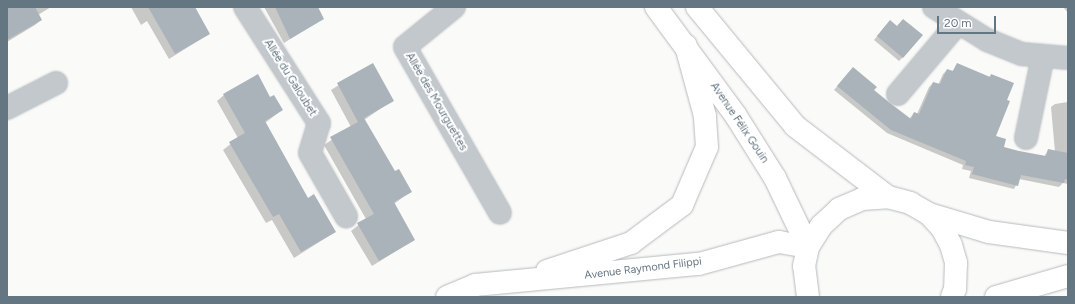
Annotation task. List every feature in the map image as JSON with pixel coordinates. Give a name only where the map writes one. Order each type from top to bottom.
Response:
[{"type":"main road","name":"Avenue Félix Gouin","points":[[656,7],[686,46],[775,178],[808,247]]},
{"type":"main road","points":[[696,7],[795,126],[888,197]]},
{"type":"main road","name":"Avenue Raymond Filippi","points":[[523,279],[631,243],[682,205],[707,147],[705,116],[686,46]]},
{"type":"main road","points":[[808,297],[804,266],[808,247],[821,226],[839,209],[862,199],[888,197],[910,203],[929,214],[989,232],[1068,242]]},
{"type":"main road","points":[[929,214],[942,228],[951,244],[956,263],[955,289],[952,297]]},
{"type":"main road","name":"Avenue Raymond Filippi","points":[[447,297],[475,285],[523,279],[583,277],[699,264],[779,242],[808,247]]},
{"type":"main road","points":[[996,297],[1068,276]]},
{"type":"street","name":"Allée du Galoubet","points":[[245,7],[319,124],[310,153],[346,216]]},
{"type":"street","name":"Allée des Mourguettes","points":[[454,7],[404,47],[500,213]]},
{"type":"street","points":[[934,7],[987,40],[1022,54],[1068,58]]},
{"type":"street","points":[[898,94],[958,23]]},
{"type":"street","points":[[1026,138],[1044,56]]},
{"type":"street","points":[[7,108],[56,83]]},
{"type":"building","points":[[7,7],[35,7],[42,20],[7,40]]},
{"type":"building","points":[[148,7],[195,7],[210,34],[175,54]]},
{"type":"building","points":[[275,7],[318,7],[324,19],[290,39]]},
{"type":"building","points":[[903,19],[923,35],[903,58],[877,36],[890,20],[897,26]]},
{"type":"building","points":[[373,63],[394,101],[364,118],[395,171],[399,169],[412,192],[394,202],[415,240],[379,261],[357,223],[374,214],[330,137],[358,122],[337,83]]},
{"type":"building","points":[[957,63],[990,77],[991,74],[1014,83],[1007,100],[1010,101],[996,136],[1006,139],[1004,147],[1019,151],[1046,156],[1048,149],[1068,153],[1068,180],[1065,179],[1064,183],[1021,175],[1018,186],[972,174],[974,167],[965,165],[966,161],[891,130],[837,86],[853,67],[877,87],[874,90],[911,119],[914,112],[919,114],[933,82],[940,84],[947,69],[953,71]]},
{"type":"building","points":[[258,74],[270,97],[274,95],[283,110],[265,121],[308,198],[314,194],[336,232],[301,252],[279,214],[273,217],[229,142],[245,133],[223,94]]}]
